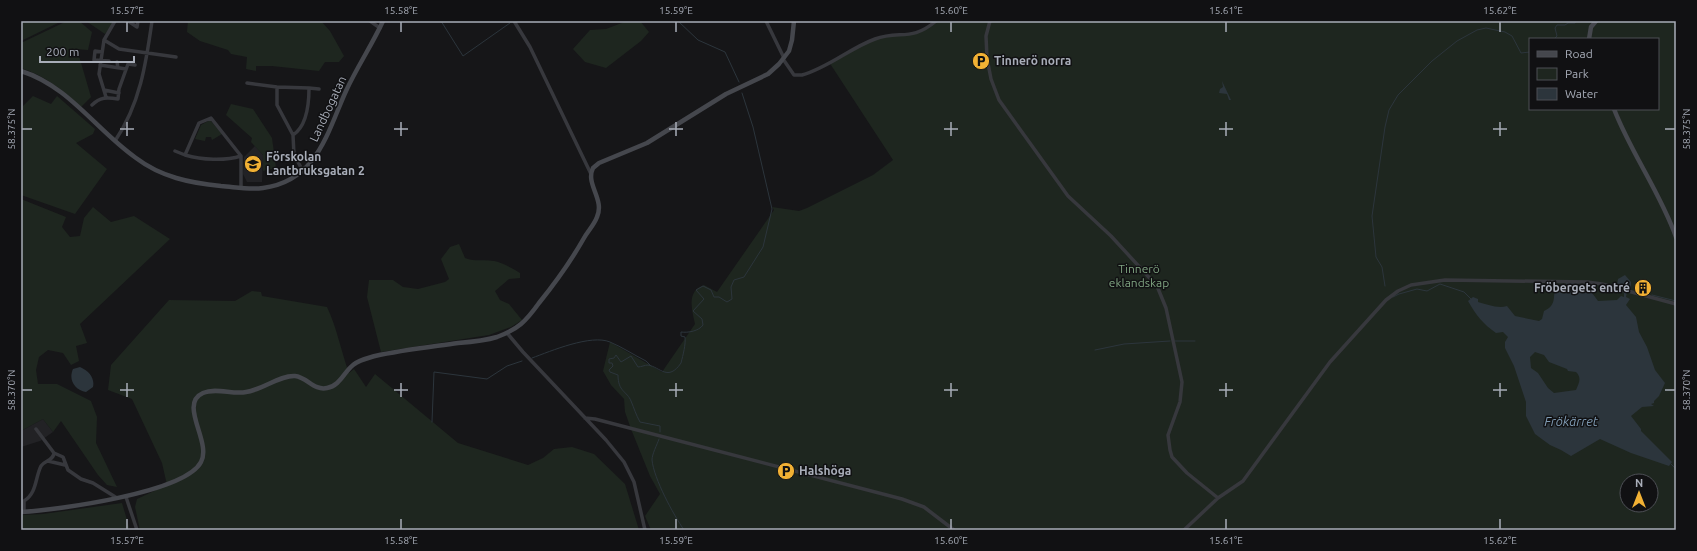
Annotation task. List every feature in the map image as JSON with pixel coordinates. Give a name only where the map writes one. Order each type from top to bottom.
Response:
[{"type":"street","points":[[106,97],[99,74],[100,65],[104,40],[115,21]]},
{"type":"street","points":[[128,21],[137,26],[138,21]]},
{"type":"street","points":[[115,141],[135,102],[142,83],[152,21]]},
{"type":"street","points":[[370,21],[380,28]]},
{"type":"street","name":"Landbogatan","points":[[21,71],[37,77],[55,87],[115,141],[146,165],[174,178],[198,184],[241,188],[262,188],[280,184],[303,171],[312,162],[323,144],[348,86],[383,21]]},
{"type":"street","points":[[54,453],[52,458],[41,466],[31,495],[24,501],[23,512],[60,509],[87,502],[126,497],[148,491],[184,477],[199,466],[203,456],[204,446],[194,408],[196,398],[203,393],[213,390],[235,393],[248,392],[292,376],[304,378],[315,386],[326,389],[335,386],[352,366],[365,359],[409,350],[488,339],[507,333],[525,321],[571,261],[596,219],[599,204],[590,174],[530,47],[514,21]]},
{"type":"street","points":[[766,21],[784,59],[794,74],[802,75],[870,41],[887,36],[914,34],[936,21]]},
{"type":"street","points":[[590,174],[595,166],[647,143],[726,94],[761,78],[774,69],[784,59],[792,40],[794,21]]},
{"type":"street","points":[[990,21],[986,36],[987,62],[999,100],[1068,196],[1116,242],[1157,286],[1169,322],[1182,387],[1180,402],[1168,435],[1172,457],[1187,474],[1218,498]]},
{"type":"street","points":[[1589,38],[1591,27],[1596,21]]},
{"type":"street","points":[[104,40],[119,49],[176,57]]},
{"type":"street","points":[[102,52],[95,51],[94,60],[109,61]]},
{"type":"street","points":[[117,62],[118,68]]},
{"type":"street","points":[[92,105],[97,100],[106,97],[118,99],[128,64],[135,65]]},
{"type":"street","points":[[100,65],[126,69]]},
{"type":"street","points":[[248,83],[277,87],[319,89]]},
{"type":"street","points":[[277,87],[277,105],[293,135],[294,155],[303,171]]},
{"type":"street","points":[[293,135],[300,129],[304,119],[308,105],[309,88]]},
{"type":"street","points":[[104,90],[119,93]]},
{"type":"street","points":[[1614,110],[1628,142],[1665,210],[1676,237]]},
{"type":"street","points":[[185,155],[199,124],[211,118],[241,156],[241,188]]},
{"type":"street","points":[[175,151],[192,157],[228,159],[241,156]]},
{"type":"street","points":[[1184,530],[1218,498],[1243,481],[1330,362],[1386,300],[1403,288],[1425,282],[1445,280],[1587,282],[1602,284],[1676,304]]},
{"type":"street","points":[[507,333],[615,450],[629,469],[634,482],[645,530]]},
{"type":"street","points":[[585,418],[595,418],[902,499],[924,507],[954,530]]},
{"type":"street","points":[[36,429],[54,453],[63,457],[68,470],[117,498]]},
{"type":"street","points":[[48,461],[65,465]]},
{"type":"street","points":[[126,497],[136,530]]},
{"type":"shaded area","name":"Förskolan Lantbruksgatan 2","points":[[255,146],[263,155],[262,182],[247,182],[243,174],[244,157]]},
{"type":"shaded area","points":[[43,419],[53,432],[40,441],[21,447],[21,431]]},
{"type":"green space","points":[[23,21],[62,21],[21,41]]},
{"type":"green space","points":[[67,21],[79,21],[92,32],[88,50],[77,49],[91,97],[81,107],[53,84],[30,71],[21,68],[21,43]]},
{"type":"green space","points":[[86,21],[116,21],[105,34]]},
{"type":"green space","points":[[188,21],[321,21],[330,31],[344,56],[339,62],[325,62],[319,71],[272,66],[256,66],[256,71],[246,69],[247,57],[231,54],[228,50],[200,41],[187,32]]},
{"type":"green space","points":[[627,21],[640,21],[649,32],[641,41],[606,68],[585,62],[573,49],[590,30],[606,29]]},
{"type":"green space","name":"Tinnerö eklandskap","points":[[936,21],[1676,21],[1676,530],[651,530],[645,516],[660,494],[650,476],[631,429],[625,412],[624,399],[611,385],[603,371],[610,342],[662,372],[695,324],[692,296],[698,288],[704,285],[717,292],[774,210],[772,207],[799,211],[807,208],[873,175],[893,160],[829,62],[864,44],[883,37],[913,34]]},
{"type":"green space","points":[[33,96],[51,104],[57,96],[95,129],[93,134],[76,143],[107,169],[75,214],[21,195],[21,126],[23,106]]},
{"type":"green space","points":[[231,104],[253,109],[272,138],[276,168],[263,171],[263,155],[251,142],[252,138],[226,115]]},
{"type":"green space","points":[[210,120],[222,134],[212,140],[211,137],[206,137],[205,141],[195,139],[201,125]]},
{"type":"green space","points":[[21,199],[66,217],[62,227],[70,237],[80,236],[84,218],[93,207],[111,222],[134,216],[170,239],[80,324],[87,343],[76,346],[79,361],[71,365],[63,353],[48,350],[39,357],[36,370],[38,384],[57,384],[91,401],[97,417],[96,443],[117,487],[107,485],[98,475],[61,421],[53,432],[43,419],[21,431]]},
{"type":"green space","points":[[459,244],[465,258],[472,260],[490,260],[507,266],[520,273],[520,278],[509,279],[495,291],[500,300],[509,304],[522,320],[511,327],[489,335],[381,352],[367,297],[369,280],[393,280],[403,287],[418,289],[445,282],[449,279],[441,259],[450,247]]},
{"type":"green space","points":[[252,291],[261,292],[262,296],[327,307],[334,323],[349,373],[354,369],[366,387],[375,374],[458,443],[528,465],[543,458],[554,449],[572,447],[594,454],[625,484],[639,530],[140,530],[135,507],[137,499],[167,485],[162,463],[132,399],[108,390],[111,365],[169,300],[235,301]]},
{"type":"green space","points":[[122,503],[130,530],[21,530],[21,515],[43,514]]},
{"type":"water","points":[[1222,81],[1231,100],[1229,100],[1227,94],[1219,93],[1220,89],[1223,87]]},
{"type":"water","points":[[1625,275],[1631,282],[1631,289],[1617,285],[1618,279]]},
{"type":"water","name":"Frökärret","points":[[1571,282],[1581,284],[1592,293],[1598,301],[1617,300],[1621,296],[1624,297],[1624,293],[1620,291],[1627,292],[1626,297],[1630,299],[1626,305],[1636,317],[1639,332],[1647,347],[1655,370],[1665,383],[1659,396],[1654,403],[1651,404],[1654,406],[1642,407],[1631,416],[1641,431],[1672,462],[1669,466],[1631,453],[1600,439],[1571,456],[1550,445],[1535,434],[1526,416],[1526,402],[1514,366],[1505,348],[1505,342],[1508,337],[1503,332],[1496,333],[1487,326],[1477,315],[1468,301],[1473,297],[1478,299],[1478,302],[1488,305],[1496,307],[1507,306],[1515,316],[1539,321],[1542,319],[1544,311],[1553,303],[1556,285],[1566,286],[1566,283]],"holes":[[[1535,352],[1544,355],[1549,362],[1578,374],[1579,383],[1576,390],[1554,393],[1548,388],[1538,373],[1531,368],[1530,357]]]},
{"type":"water","points":[[80,367],[89,373],[93,381],[93,387],[86,392],[76,387],[71,377],[73,369]]},
{"type":"waterway","points":[[441,21],[463,56],[510,23]]},
{"type":"waterway","points":[[678,21],[698,40],[725,52],[739,82]]},
{"type":"waterway","points":[[1555,38],[1557,36],[1555,28],[1557,25],[1575,23],[1576,21]]},
{"type":"waterway","points":[[1385,286],[1382,267],[1376,257],[1372,216],[1385,127],[1389,110],[1398,95],[1432,61],[1457,41],[1477,30],[1486,28],[1505,32],[1512,36],[1521,53],[1529,52]]},
{"type":"waterway","points":[[660,432],[660,426],[640,422],[629,398],[619,385],[618,375],[610,372],[609,370],[613,366],[612,363],[609,363],[609,359],[614,358],[616,355],[621,362],[631,356],[638,367],[648,365],[664,372],[672,372],[681,363],[685,346],[685,337],[681,336],[681,332],[693,331],[699,329],[703,325],[702,319],[693,311],[704,299],[696,290],[703,286],[711,290],[714,297],[719,297],[727,302],[732,299],[731,287],[734,280],[744,277],[763,247],[772,209],[753,127],[742,93]]},
{"type":"waterway","points":[[1393,297],[1417,289],[1427,291],[1440,284],[1464,292],[1471,299]]},
{"type":"waterway","points":[[1642,293],[1647,294]]},
{"type":"waterway","points":[[1652,295],[1676,301]]},
{"type":"waterway","points":[[532,358],[571,344],[592,340],[602,340],[619,346],[646,361],[651,366]]},
{"type":"waterway","points":[[1095,350],[1124,344],[1170,341]]},
{"type":"waterway","points":[[1175,341],[1195,341]]},
{"type":"waterway","points":[[432,422],[434,372],[487,379],[507,366],[522,361]]},
{"type":"waterway","points":[[659,439],[652,458],[653,468],[665,496],[684,530]]},
{"type":"waterway","points":[[1671,464],[1676,469]]},
{"type":"place","name":"Tinnerö norra","points":[[981,61]]},
{"type":"place","name":"Förskolan Lantbruksgatan 2","points":[[253,164]]},
{"type":"place","name":"Fröbergets entré","points":[[1643,288]]},
{"type":"place","name":"Halshöga","points":[[786,471]]}]
